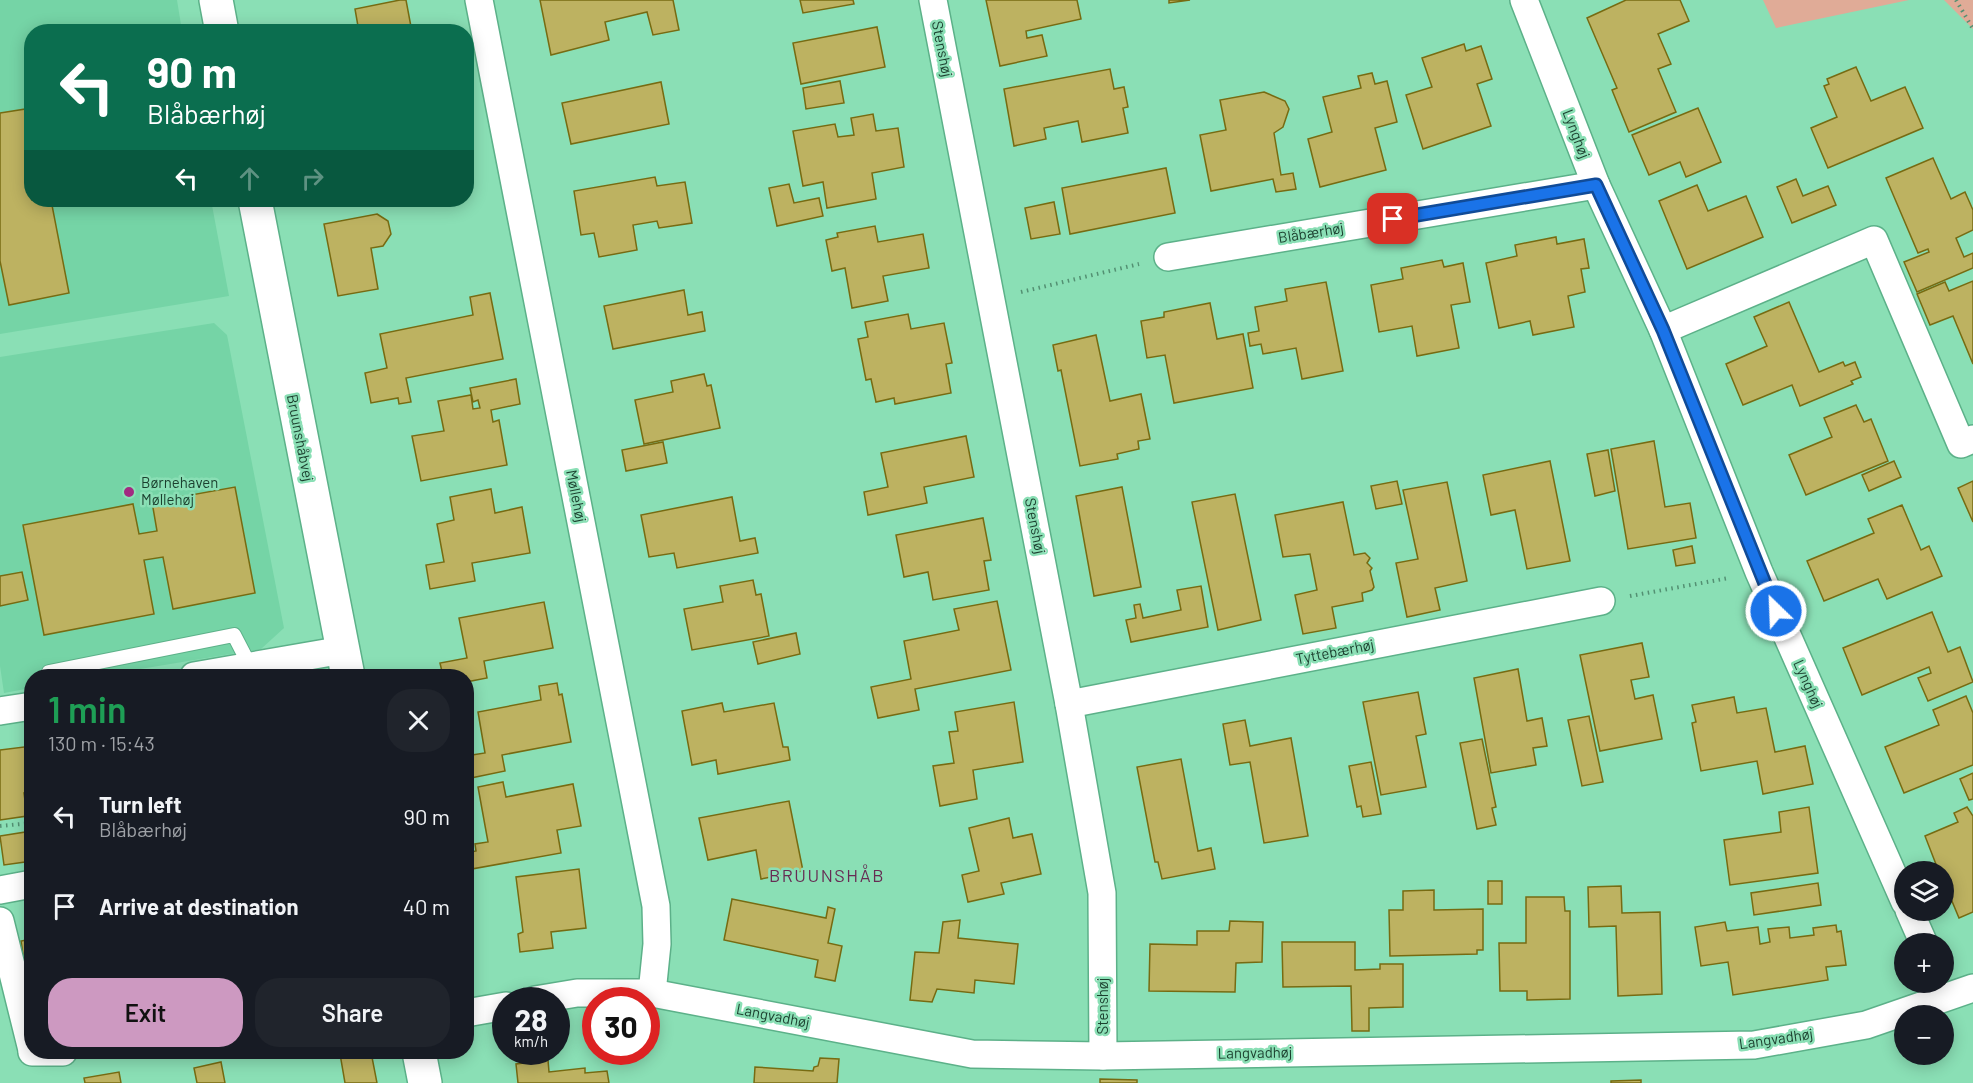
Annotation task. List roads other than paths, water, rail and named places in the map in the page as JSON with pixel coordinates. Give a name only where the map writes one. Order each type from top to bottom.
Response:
[{"type":"street","points":[[216,0],[220,24]]},
{"type":"street","name":"Møllehøj","points":[[479,0],[656,906],[657,944],[652,987]]},
{"type":"street","name":"Stenshøj","points":[[933,0],[1069,704],[1102,893],[1103,1056]]},
{"type":"street","name":"Lynghøj","points":[[1524,0],[1596,185],[1663,330],[1759,572],[1894,877]]},
{"type":"street","name":"Blåbærhøj","points":[[1168,257],[1596,185]]},
{"type":"street","name":"Bruunshåbvej","points":[[256,207],[346,663]]},
{"type":"street","points":[[1663,330],[1874,240],[1961,444],[1973,439]]},
{"type":"street","name":"Tyttebærhøj","points":[[1069,704],[1601,601]]},
{"type":"street","points":[[233,669],[250,666],[346,663]]},
{"type":"street","points":[[0,711],[24,707]]},
{"type":"street","points":[[0,890],[24,886]]},
{"type":"street","points":[[0,921],[24,1018]]},
{"type":"street","name":"Langvadhøj","points":[[1954,989],[1973,988]]},
{"type":"street","name":"Langvadhøj","points":[[660,995],[972,1054],[1103,1056],[1754,1045],[1866,1025],[1937,993]]},
{"type":"street","points":[[474,1011],[492,1008]]},
{"type":"street","points":[[420,1059],[425,1083]]},
{"type":"lane","points":[[64,669],[234,635],[250,666]]},
{"type":"place","name":"Børnehaven Møllehøj","points":[[129,492]]},
{"type":"district","name":"BRUUNSHÅB","points":[[827,876]]}]
